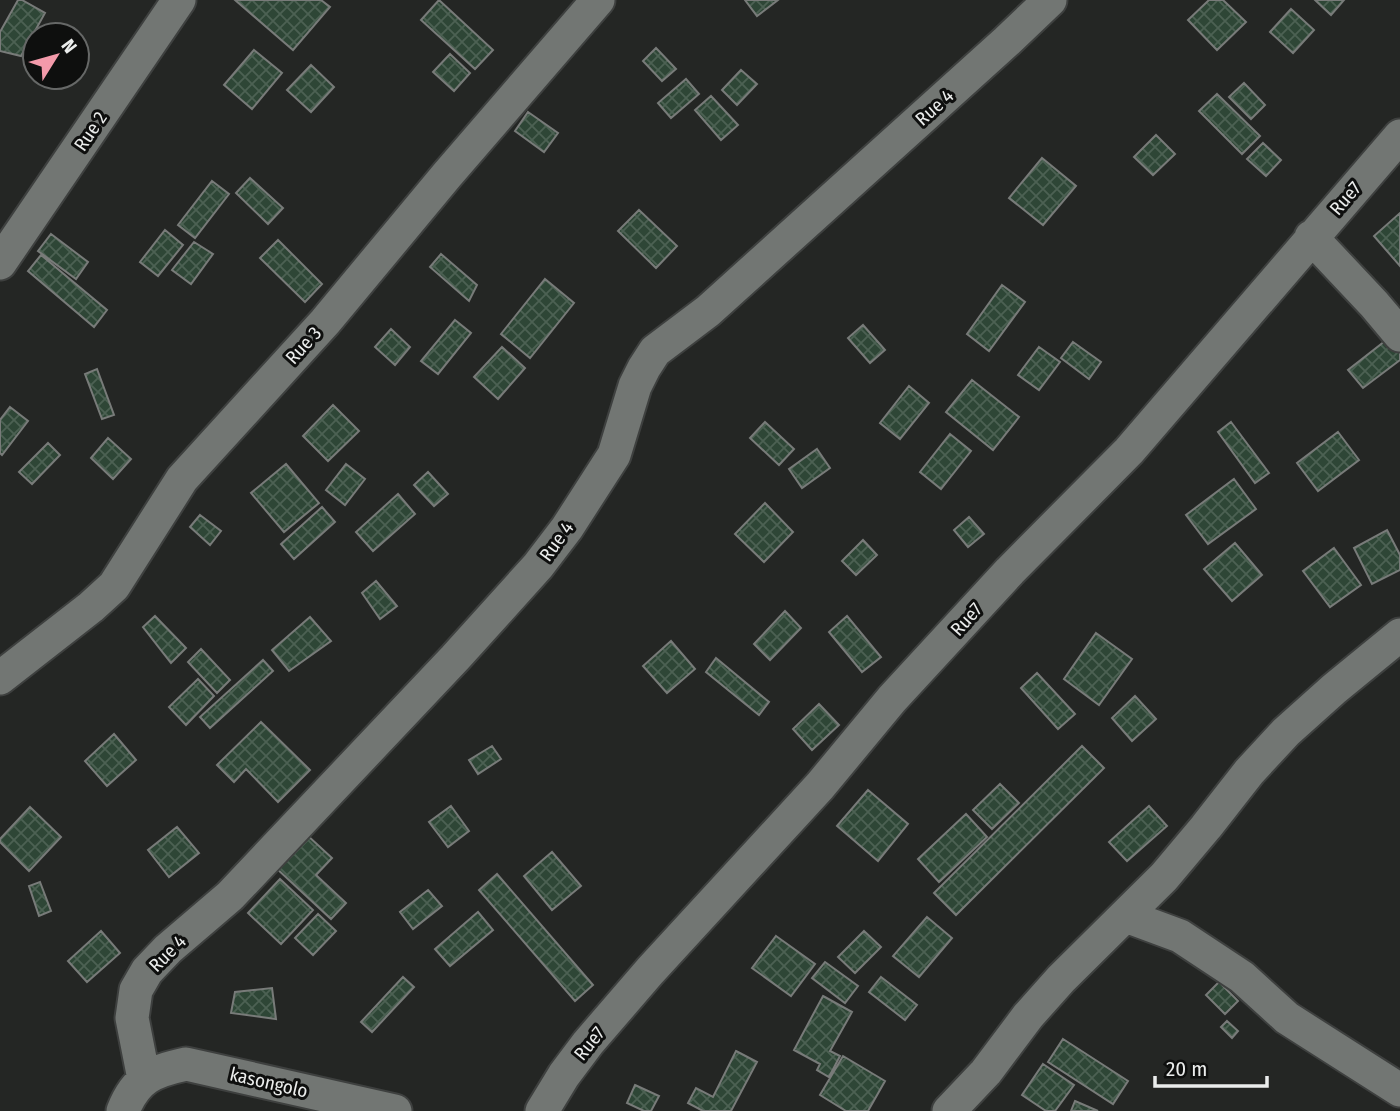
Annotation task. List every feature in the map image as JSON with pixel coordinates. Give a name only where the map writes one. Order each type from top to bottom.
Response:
[{"type":"street","name":"Rue 2","points":[[0,263],[179,0]]},
{"type":"street","name":"Rue 3","points":[[0,678],[114,586],[182,479],[325,322],[456,164],[598,0]]},
{"type":"street","name":"Rue 4","points":[[144,1079],[132,1018],[136,990],[147,971],[168,949],[230,896],[538,566],[567,528],[614,455],[635,386],[655,351],[708,312],[1050,0]]},
{"type":"street","name":"Rue7","points":[[542,1111],[588,1043],[650,971],[820,786],[892,699],[1001,581],[1129,451],[1400,136]]},
{"type":"street","points":[[1311,237],[1400,335]]},
{"type":"street","points":[[949,1111],[986,1072],[1052,988],[1164,877],[1249,772],[1286,732],[1400,635]]},
{"type":"street","points":[[1126,916],[1180,936],[1242,977],[1287,1018],[1400,1090]]},
{"type":"street","name":"kasongolo","points":[[144,1079],[165,1068],[186,1064],[395,1111]]},
{"type":"street","points":[[123,1111],[128,1098],[144,1079]]},
{"type":"street","points":[[1395,1111],[1400,1105]]},
{"type":"building","points":[[18,0],[45,13],[41,21],[21,21],[21,56],[0,51],[0,32]]},
{"type":"building","points":[[235,0],[321,0],[330,7],[293,50]]},
{"type":"building","points":[[439,0],[493,50],[475,69],[421,20]]},
{"type":"building","points":[[745,0],[778,0],[757,16]]},
{"type":"building","points":[[1209,0],[1223,0],[1246,22],[1217,50],[1188,20]]},
{"type":"building","points":[[1315,0],[1344,0],[1331,15]]},
{"type":"building","points":[[1291,9],[1314,30],[1293,53],[1270,32]]},
{"type":"building","points":[[656,48],[676,69],[662,81],[643,61]]},
{"type":"building","points":[[254,50],[282,73],[252,109],[224,85]]},
{"type":"building","points":[[450,54],[470,73],[454,91],[433,72]]},
{"type":"building","points":[[311,65],[334,87],[311,112],[287,90]]},
{"type":"building","points":[[741,70],[757,84],[737,105],[722,90]]},
{"type":"building","points":[[686,79],[699,94],[671,118],[658,103]]},
{"type":"building","points":[[1244,83],[1265,105],[1251,119],[1229,97]]},
{"type":"building","points":[[1217,94],[1260,136],[1242,154],[1199,111]]},
{"type":"building","points":[[711,96],[738,125],[721,140],[695,110]]},
{"type":"building","points":[[528,112],[558,133],[544,152],[515,131]]},
{"type":"building","points":[[1156,135],[1175,154],[1153,175],[1134,157]]},
{"type":"building","points":[[1263,143],[1281,160],[1266,176],[1247,159]]},
{"type":"building","points":[[1042,158],[1076,186],[1043,225],[1009,198]]},
{"type":"building","points":[[250,178],[283,208],[268,224],[236,193]]},
{"type":"building","points":[[212,181],[229,194],[195,238],[178,225]]},
{"type":"building","points":[[639,210],[677,246],[656,268],[618,231]]},
{"type":"building","points":[[1400,213],[1400,266],[1374,236]]},
{"type":"building","points":[[165,230],[183,245],[158,276],[140,262]]},
{"type":"building","points":[[51,234],[88,262],[76,279],[38,251]]},
{"type":"building","points":[[278,240],[322,284],[305,302],[260,258]]},
{"type":"building","points":[[194,242],[213,254],[191,284],[172,270]]},
{"type":"building","points":[[441,254],[477,285],[469,301],[430,267]]},
{"type":"building","points":[[41,255],[107,310],[94,327],[28,271]]},
{"type":"building","points":[[545,279],[574,303],[530,358],[501,334]]},
{"type":"building","points":[[1002,285],[1025,302],[989,351],[967,334]]},
{"type":"building","points":[[455,320],[471,333],[438,374],[421,361]]},
{"type":"building","points":[[863,325],[885,350],[870,363],[848,338]]},
{"type":"building","points":[[391,329],[410,347],[395,365],[375,347]]},
{"type":"building","points":[[1389,338],[1400,352],[1400,360],[1363,388],[1348,370]]},
{"type":"building","points":[[1073,342],[1101,362],[1089,379],[1061,358]]},
{"type":"building","points":[[502,347],[525,368],[498,399],[474,377]]},
{"type":"building","points":[[1039,347],[1060,362],[1039,390],[1018,375]]},
{"type":"building","points":[[97,369],[114,415],[102,419],[85,374]]},
{"type":"building","points":[[972,380],[1019,417],[993,450],[946,412]]},
{"type":"building","points":[[909,386],[929,403],[900,439],[880,423]]},
{"type":"building","points":[[333,405],[359,431],[328,461],[303,436]]},
{"type":"building","points":[[10,407],[28,421],[2,455],[0,420]]},
{"type":"building","points":[[765,422],[794,449],[779,465],[750,438]]},
{"type":"building","points":[[1231,422],[1269,473],[1255,483],[1218,432]]},
{"type":"building","points":[[1338,432],[1359,460],[1318,491],[1297,463]]},
{"type":"building","points":[[950,434],[971,451],[941,489],[920,472]]},
{"type":"building","points":[[108,438],[131,459],[113,479],[91,458]]},
{"type":"building","points":[[48,443],[60,455],[32,484],[19,472]]},
{"type":"building","points":[[817,449],[830,468],[802,488],[789,469]]},
{"type":"building","points":[[286,464],[319,503],[284,532],[251,493]]},
{"type":"building","points":[[346,464],[365,479],[345,505],[326,490]]},
{"type":"building","points":[[428,472],[448,494],[434,506],[414,485]]},
{"type":"building","points":[[1234,479],[1256,509],[1208,544],[1186,515]]},
{"type":"building","points":[[398,494],[415,514],[373,551],[356,532]]},
{"type":"building","points":[[765,503],[793,532],[764,562],[735,534]]},
{"type":"building","points":[[322,507],[335,522],[294,559],[281,544]]},
{"type":"building","points":[[200,515],[221,531],[210,545],[190,527]]},
{"type":"building","points":[[969,517],[984,534],[968,547],[954,530]]},
{"type":"building","points":[[1387,530],[1400,555],[1400,570],[1372,584],[1354,548]]},
{"type":"building","points":[[863,540],[877,555],[856,575],[842,561]]},
{"type":"building","points":[[1235,543],[1262,575],[1232,601],[1204,569]]},
{"type":"building","points":[[1334,548],[1361,585],[1330,607],[1303,571]]},
{"type":"building","points":[[376,581],[397,606],[380,619],[362,593]]},
{"type":"building","points":[[785,611],[801,628],[770,660],[754,644]]},
{"type":"building","points":[[155,616],[186,648],[171,663],[143,627]]},
{"type":"building","points":[[847,616],[881,657],[862,672],[829,632]]},
{"type":"building","points":[[310,617],[331,641],[289,671],[272,650]]},
{"type":"building","points":[[1096,633],[1132,659],[1099,705],[1064,679]]},
{"type":"building","points":[[671,641],[695,669],[667,693],[643,666]]},
{"type":"building","points":[[201,649],[230,680],[217,693],[188,662]]},
{"type":"building","points":[[716,658],[769,702],[759,715],[706,672]]},
{"type":"building","points":[[263,660],[273,671],[210,728],[200,717]]},
{"type":"building","points":[[1037,673],[1075,714],[1058,729],[1021,688]]},
{"type":"building","points":[[198,679],[214,696],[186,725],[169,707]]},
{"type":"building","points":[[1135,696],[1156,719],[1132,741],[1112,718]]},
{"type":"building","points":[[819,704],[839,725],[812,750],[793,729]]},
{"type":"building","points":[[261,722],[310,770],[278,802],[246,769],[234,782],[217,765]]},
{"type":"building","points":[[114,734],[136,760],[107,786],[85,761]]},
{"type":"building","points":[[492,746],[501,759],[478,774],[469,760]]},
{"type":"building","points":[[1082,746],[1104,768],[956,915],[934,893]]},
{"type":"building","points":[[1000,784],[1019,803],[992,829],[973,810]]},
{"type":"building","points":[[868,790],[908,824],[878,861],[837,826]]},
{"type":"building","points":[[451,806],[469,831],[448,847],[429,822]]},
{"type":"building","points":[[1149,806],[1167,826],[1127,861],[1109,842]]},
{"type":"building","points":[[30,807],[61,837],[29,871],[0,839]]},
{"type":"building","points":[[966,814],[987,837],[939,882],[918,859]]},
{"type":"building","points":[[177,827],[199,853],[169,877],[148,850]]},
{"type":"building","points":[[307,835],[332,858],[316,875],[346,903],[331,919],[276,868]]},
{"type":"building","points":[[552,852],[581,886],[552,910],[524,876]]},
{"type":"building","points":[[497,874],[593,985],[575,1001],[479,890]]},
{"type":"building","points":[[280,879],[313,910],[281,944],[248,913]]},
{"type":"building","points":[[40,882],[51,911],[39,916],[29,886]]},
{"type":"building","points":[[428,890],[442,906],[413,929],[400,912]]},
{"type":"building","points":[[478,912],[493,930],[450,966],[435,949]]},
{"type":"building","points":[[318,914],[336,931],[313,955],[295,938]]},
{"type":"building","points":[[927,917],[952,938],[919,977],[893,956]]},
{"type":"building","points":[[101,931],[120,953],[87,982],[68,961]]},
{"type":"building","points":[[864,931],[881,947],[855,973],[838,957]]},
{"type":"building","points":[[776,936],[815,964],[791,996],[752,968]]},
{"type":"building","points":[[825,962],[858,986],[845,1003],[812,978]]},
{"type":"building","points":[[403,977],[414,987],[372,1032],[361,1022]]},
{"type":"building","points":[[881,977],[917,1005],[905,1020],[869,992]]},
{"type":"building","points":[[1219,982],[1238,1001],[1225,1014],[1206,995]]},
{"type":"building","points":[[272,988],[276,1019],[231,1013],[235,992]]},
{"type":"building","points":[[823,996],[852,1012],[830,1051],[840,1056],[829,1077],[817,1070],[820,1064],[794,1050]]},
{"type":"building","points":[[1227,1021],[1238,1031],[1232,1038],[1221,1027]]},
{"type":"building","points":[[1063,1039],[1128,1081],[1113,1104],[1048,1062]]},
{"type":"building","points":[[736,1051],[757,1062],[731,1111],[703,1111],[688,1103],[696,1088],[713,1097]]},
{"type":"building","points":[[843,1056],[885,1081],[868,1111],[846,1111],[820,1095]]},
{"type":"building","points":[[1043,1064],[1074,1085],[1055,1111],[1046,1111],[1022,1095]]},
{"type":"building","points":[[635,1085],[659,1096],[651,1111],[644,1111],[627,1103]]},
{"type":"building","points":[[1075,1101],[1098,1111],[1071,1111]]}]
